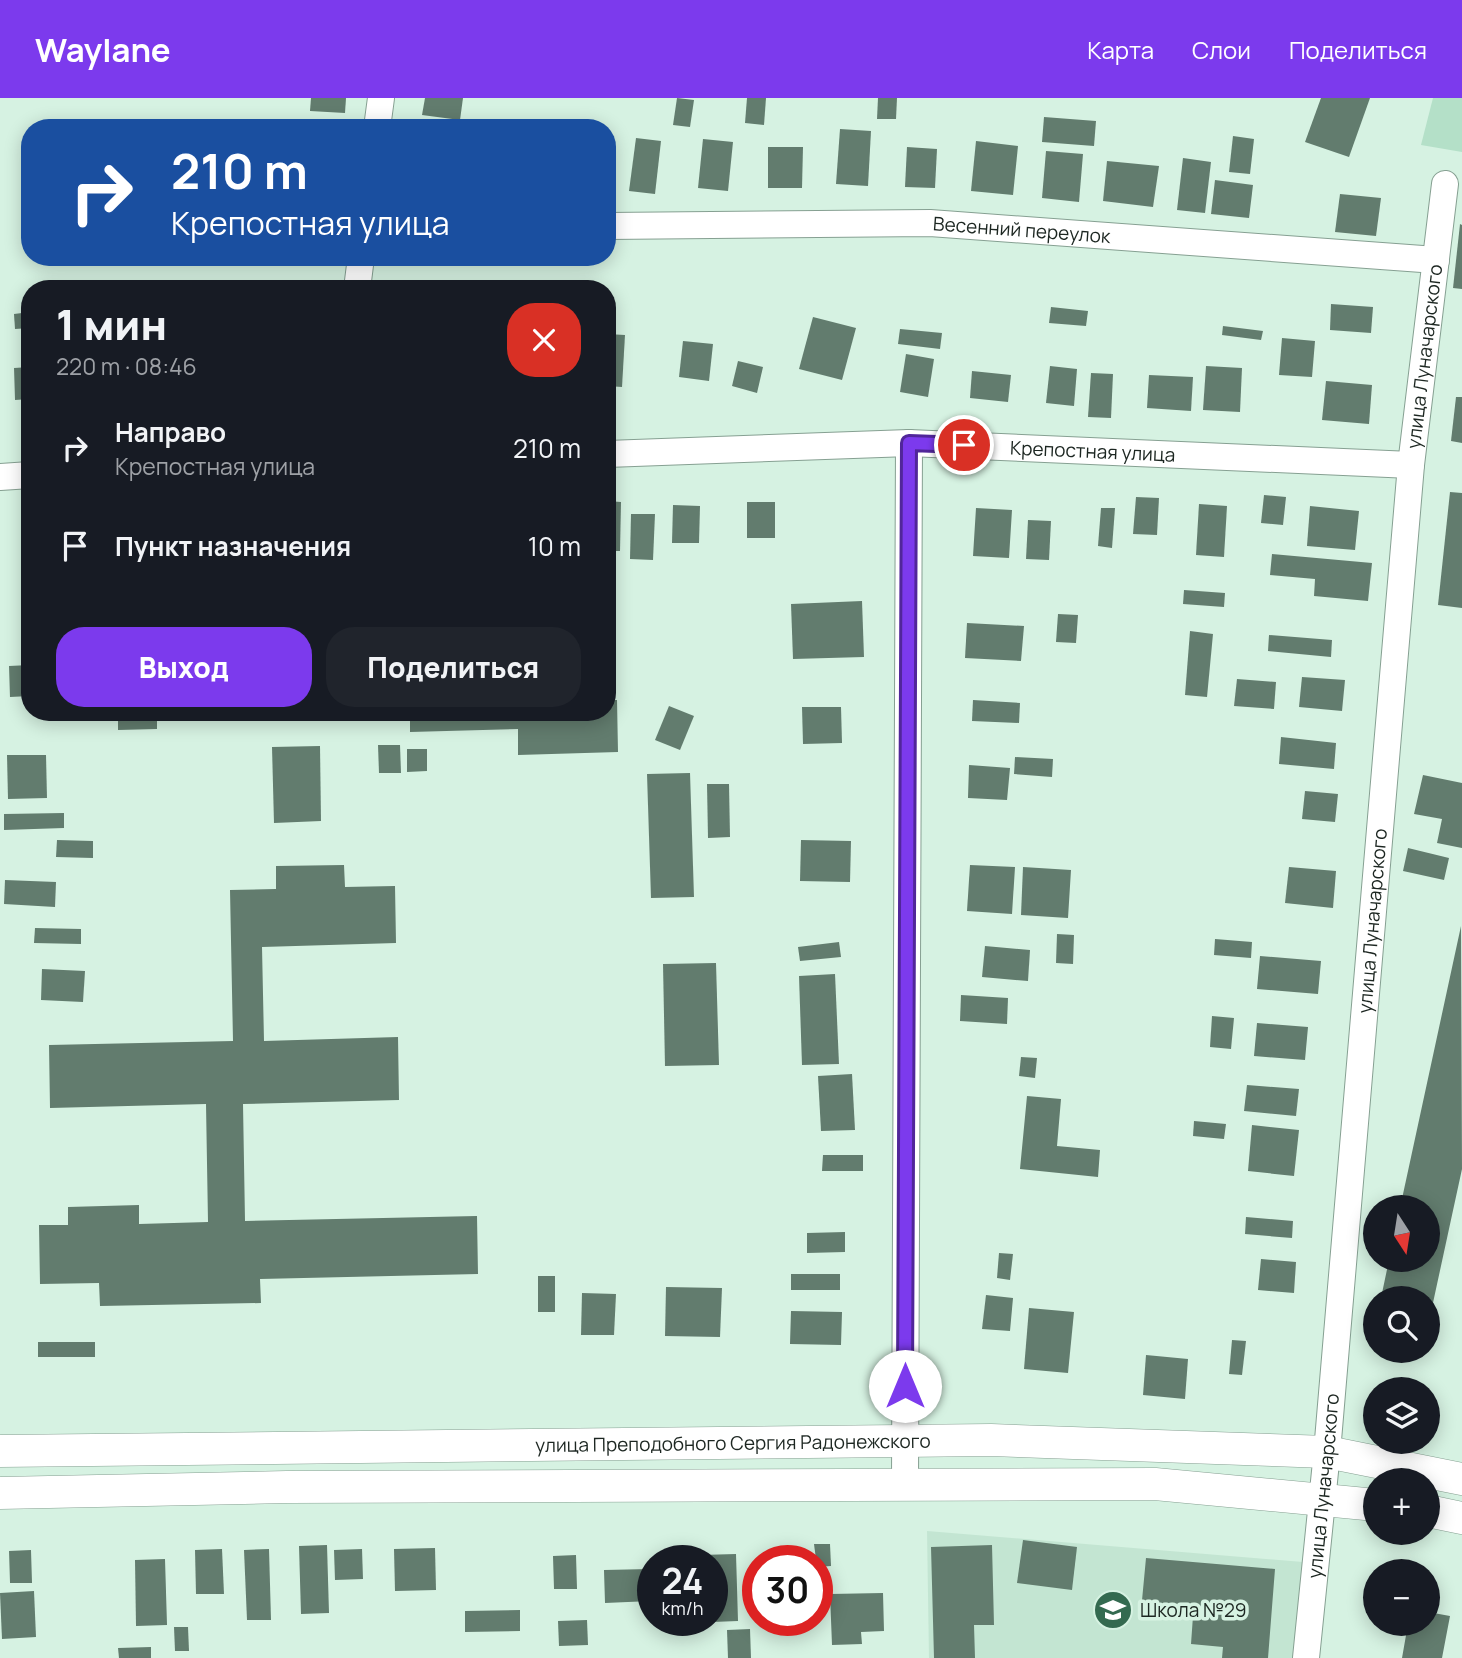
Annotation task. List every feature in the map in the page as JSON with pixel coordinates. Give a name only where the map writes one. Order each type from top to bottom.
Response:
[{"type":"street","points":[[378,119],[381,98]]},
{"type":"street","name":"улица Луначарского","points":[[1306,1658],[1327,1452],[1412,465],[1445,184]]},
{"type":"street","name":"Весенний переулок","points":[[616,226],[930,223],[1436,260]]},
{"type":"street","points":[[905,1483],[909,443]]},
{"type":"street","name":"Крепостная улица","points":[[616,454],[909,443],[1412,465]]},
{"type":"street","points":[[0,477],[21,476]]},
{"type":"street","name":"улица Преподобного Сергия Радонежского","points":[[0,1451],[990,1440],[1327,1452],[1462,1479]]},
{"type":"street","name":"улица Преподобного Сергия Радонежского","points":[[0,1493],[287,1487],[1155,1484],[1363,1503]]},
{"type":"street","points":[[1440,1513],[1462,1518]]},
{"type":"shaded area","points":[[1433,98],[1462,98],[1462,152],[1421,145]]},
{"type":"shaded area","name":"Школа №29","points":[[927,1531],[1303,1562],[1293,1658],[929,1658]]},
{"type":"building","points":[[311,98],[346,98],[345,113],[310,111]]},
{"type":"building","points":[[425,98],[463,98],[460,119],[422,115]]},
{"type":"building","points":[[677,98],[694,100],[690,127],[673,125]]},
{"type":"building","points":[[747,98],[766,98],[764,125],[745,123]]},
{"type":"building","points":[[878,98],[897,98],[896,119],[877,119]]},
{"type":"building","points":[[1321,98],[1370,98],[1349,157],[1305,142]]},
{"type":"building","points":[[1044,117],[1096,121],[1094,146],[1042,142]]},
{"type":"building","points":[[840,129],[871,131],[868,186],[836,184]]},
{"type":"building","points":[[1233,136],[1254,139],[1250,174],[1229,172]]},
{"type":"building","points":[[636,138],[661,141],[655,194],[629,191]]},
{"type":"building","points":[[703,139],[733,142],[728,191],[698,188]]},
{"type":"building","points":[[976,141],[1018,146],[1013,195],[971,191]]},
{"type":"building","points":[[768,147],[803,147],[802,188],[768,188]]},
{"type":"building","points":[[907,147],[937,149],[935,188],[905,187]]},
{"type":"building","points":[[1046,151],[1083,154],[1079,202],[1042,198]]},
{"type":"building","points":[[1183,158],[1211,162],[1205,213],[1177,210]]},
{"type":"building","points":[[1107,161],[1159,166],[1153,207],[1103,201]]},
{"type":"building","points":[[1215,180],[1253,185],[1249,218],[1211,214]]},
{"type":"building","points":[[1340,194],[1381,198],[1376,236],[1335,232]]},
{"type":"building","points":[[1460,224],[1462,225],[1462,289],[1453,288]]},
{"type":"building","points":[[1331,304],[1373,307],[1371,333],[1330,330]]},
{"type":"building","points":[[1051,307],[1088,311],[1086,326],[1049,323]]},
{"type":"building","points":[[21,313],[21,329],[15,329],[14,314]]},
{"type":"building","points":[[813,317],[856,328],[842,380],[799,369]]},
{"type":"building","points":[[1223,326],[1263,331],[1261,340],[1222,335]]},
{"type":"building","points":[[900,329],[942,333],[940,349],[898,344]]},
{"type":"building","points":[[616,334],[625,335],[622,387],[616,387]]},
{"type":"building","points":[[1282,338],[1315,341],[1312,377],[1279,375]]},
{"type":"building","points":[[683,341],[713,344],[709,381],[679,377]]},
{"type":"building","points":[[906,354],[934,359],[928,397],[900,392]]},
{"type":"building","points":[[738,361],[763,367],[757,393],[732,386]]},
{"type":"building","points":[[1050,366],[1077,369],[1074,406],[1046,403]]},
{"type":"building","points":[[1206,366],[1242,368],[1240,412],[1203,410]]},
{"type":"building","points":[[14,368],[21,368],[21,400],[15,400]]},
{"type":"building","points":[[972,371],[1011,375],[1008,402],[970,398]]},
{"type":"building","points":[[1091,373],[1113,374],[1111,418],[1088,417]]},
{"type":"building","points":[[1149,375],[1193,377],[1191,411],[1147,408]]},
{"type":"building","points":[[1326,381],[1372,385],[1369,424],[1322,420]]},
{"type":"building","points":[[1456,397],[1462,397],[1462,443],[1451,441]]},
{"type":"building","points":[[1450,492],[1462,493],[1462,608],[1438,605]]},
{"type":"building","points":[[1264,495],[1286,497],[1283,525],[1261,523]]},
{"type":"building","points":[[1136,497],[1159,498],[1157,535],[1133,534]]},
{"type":"building","points":[[616,502],[621,502],[620,551],[616,551]]},
{"type":"building","points":[[747,502],[775,502],[775,538],[747,538]]},
{"type":"building","points":[[1199,504],[1227,506],[1224,557],[1196,555]]},
{"type":"building","points":[[673,505],[700,506],[699,543],[672,543]]},
{"type":"building","points":[[1310,506],[1359,511],[1355,550],[1307,546]]},
{"type":"building","points":[[976,508],[1012,510],[1009,558],[973,556]]},
{"type":"building","points":[[1101,508],[1115,508],[1112,548],[1098,546]]},
{"type":"building","points":[[631,514],[655,514],[653,560],[630,559]]},
{"type":"building","points":[[1028,520],[1051,521],[1049,560],[1026,559]]},
{"type":"building","points":[[1272,554],[1372,563],[1368,601],[1314,596],[1315,579],[1270,575]]},
{"type":"building","points":[[1184,590],[1225,593],[1224,607],[1183,604]]},
{"type":"building","points":[[862,601],[864,657],[793,659],[791,604]]},
{"type":"building","points":[[1058,614],[1078,615],[1076,643],[1056,642]]},
{"type":"building","points":[[967,623],[1024,626],[1021,661],[965,658]]},
{"type":"building","points":[[1190,631],[1213,634],[1207,697],[1185,695]]},
{"type":"building","points":[[1269,635],[1332,640],[1331,657],[1268,651]]},
{"type":"building","points":[[21,665],[21,696],[10,697],[9,666]]},
{"type":"building","points":[[1302,677],[1345,680],[1342,711],[1299,707]]},
{"type":"building","points":[[1237,679],[1276,682],[1274,709],[1234,706]]},
{"type":"building","points":[[617,700],[618,752],[518,755],[518,729],[410,732],[410,721],[616,721]]},
{"type":"building","points":[[973,700],[1020,703],[1019,723],[972,721]]},
{"type":"building","points":[[669,706],[694,716],[680,750],[655,740]]},
{"type":"building","points":[[802,707],[841,707],[842,743],[803,744]]},
{"type":"building","points":[[118,721],[157,721],[157,729],[118,730]]},
{"type":"building","points":[[1281,737],[1336,743],[1334,769],[1279,764]]},
{"type":"building","points":[[378,745],[400,745],[401,773],[379,773]]},
{"type":"building","points":[[320,746],[321,821],[274,823],[272,747]]},
{"type":"building","points":[[407,749],[427,749],[427,771],[407,772]]},
{"type":"building","points":[[7,755],[46,755],[47,798],[8,799]]},
{"type":"building","points":[[1015,757],[1053,759],[1052,777],[1014,774]]},
{"type":"building","points":[[969,765],[1010,768],[1007,800],[968,798]]},
{"type":"building","points":[[690,773],[694,897],[651,898],[647,774]]},
{"type":"building","points":[[1423,775],[1462,783],[1462,848],[1437,843],[1442,819],[1414,814]]},
{"type":"building","points":[[707,784],[729,784],[730,837],[708,838]]},
{"type":"building","points":[[1305,791],[1338,794],[1335,822],[1302,819]]},
{"type":"building","points":[[64,813],[64,828],[4,830],[4,814]]},
{"type":"building","points":[[57,840],[93,841],[93,858],[56,857]]},
{"type":"building","points":[[801,840],[851,841],[850,882],[800,881]]},
{"type":"building","points":[[1408,848],[1449,858],[1444,880],[1403,871]]},
{"type":"building","points":[[344,865],[345,887],[395,886],[396,943],[262,947],[264,1041],[398,1037],[399,1100],[243,1104],[245,1221],[477,1216],[478,1274],[260,1279],[261,1303],[100,1306],[99,1283],[40,1284],[39,1225],[68,1225],[68,1207],[139,1205],[139,1224],[208,1222],[206,1104],[50,1108],[49,1045],[233,1041],[230,890],[276,889],[276,866]]},
{"type":"building","points":[[970,865],[1015,867],[1012,914],[967,911]]},
{"type":"building","points":[[1023,867],[1071,870],[1068,918],[1021,915]]},
{"type":"building","points":[[1289,867],[1336,871],[1333,908],[1285,903]]},
{"type":"building","points":[[5,880],[56,882],[55,907],[4,904]]},
{"type":"building","points":[[1461,926],[1462,1169],[1440,1270],[1440,1195],[1403,1195]]},
{"type":"building","points":[[35,928],[81,929],[81,944],[34,943]]},
{"type":"building","points":[[1057,934],[1074,935],[1073,964],[1056,963]]},
{"type":"building","points":[[1215,939],[1252,942],[1251,958],[1214,955]]},
{"type":"building","points":[[839,942],[841,957],[800,961],[798,947]]},
{"type":"building","points":[[985,946],[1030,950],[1028,981],[982,977]]},
{"type":"building","points":[[1260,956],[1321,961],[1318,994],[1257,989]]},
{"type":"building","points":[[716,963],[719,1065],[665,1066],[663,964]]},
{"type":"building","points":[[42,969],[85,971],[83,1002],[41,1000]]},
{"type":"building","points":[[835,974],[839,1064],[802,1065],[799,976]]},
{"type":"building","points":[[961,995],[1008,998],[1007,1024],[960,1021]]},
{"type":"building","points":[[1212,1016],[1234,1018],[1231,1049],[1210,1047]]},
{"type":"building","points":[[1257,1023],[1308,1027],[1305,1060],[1254,1056]]},
{"type":"building","points":[[1021,1057],[1037,1058],[1035,1078],[1019,1076]]},
{"type":"building","points":[[852,1074],[855,1130],[821,1131],[818,1076]]},
{"type":"building","points":[[1247,1085],[1299,1089],[1296,1116],[1244,1111]]},
{"type":"building","points":[[1027,1096],[1061,1099],[1057,1146],[1100,1150],[1098,1177],[1020,1169]]},
{"type":"building","points":[[1194,1121],[1226,1124],[1224,1139],[1193,1136]]},
{"type":"building","points":[[1252,1125],[1299,1130],[1294,1176],[1248,1171]]},
{"type":"building","points":[[823,1155],[863,1155],[863,1171],[822,1171]]},
{"type":"building","points":[[1246,1217],[1293,1221],[1292,1238],[1245,1234]]},
{"type":"building","points":[[845,1232],[845,1252],[807,1253],[807,1233]]},
{"type":"building","points":[[999,1253],[1013,1254],[1010,1280],[997,1278]]},
{"type":"building","points":[[1261,1259],[1296,1262],[1294,1293],[1258,1290]]},
{"type":"building","points":[[1386,1272],[1440,1272],[1437,1286],[1384,1286]]},
{"type":"building","points":[[791,1274],[840,1274],[840,1290],[791,1290]]},
{"type":"building","points":[[538,1276],[555,1276],[555,1312],[538,1312]]},
{"type":"building","points":[[666,1287],[722,1288],[720,1337],[665,1336]]},
{"type":"building","points":[[582,1293],[616,1294],[614,1335],[581,1335]]},
{"type":"building","points":[[986,1295],[1013,1298],[1010,1331],[982,1329]]},
{"type":"building","points":[[1029,1308],[1074,1312],[1068,1373],[1024,1369]]},
{"type":"building","points":[[791,1311],[842,1312],[841,1345],[790,1344]]},
{"type":"building","points":[[1232,1340],[1246,1341],[1242,1375],[1229,1374]]},
{"type":"building","points":[[38,1342],[95,1342],[95,1357],[38,1357]]},
{"type":"building","points":[[1146,1355],[1188,1359],[1185,1399],[1143,1395]]},
{"type":"building","points":[[1023,1540],[1077,1547],[1072,1590],[1017,1583]]},
{"type":"building","points":[[327,1545],[329,1613],[301,1614],[299,1546]]},
{"type":"building","points":[[992,1545],[994,1625],[974,1625],[975,1658],[934,1658],[931,1547]]},
{"type":"building","points":[[435,1548],[436,1590],[395,1591],[394,1549]]},
{"type":"building","points":[[222,1549],[224,1594],[196,1594],[195,1550]]},
{"type":"building","points":[[269,1549],[271,1620],[247,1620],[244,1550]]},
{"type":"building","points":[[362,1549],[363,1579],[335,1580],[334,1550]]},
{"type":"building","points":[[31,1550],[32,1583],[10,1583],[9,1551]]},
{"type":"building","points":[[728,1554],[736,1554],[738,1621],[728,1621]]},
{"type":"building","points":[[576,1555],[577,1589],[554,1589],[553,1556]]},
{"type":"building","points":[[1146,1558],[1275,1569],[1268,1658],[1222,1658],[1223,1647],[1191,1644],[1193,1616],[1141,1611]]},
{"type":"building","points":[[165,1559],[167,1625],[136,1626],[135,1560]]},
{"type":"building","points":[[637,1569],[637,1602],[605,1603],[604,1570]]},
{"type":"building","points":[[34,1591],[36,1637],[2,1639],[0,1593]]},
{"type":"building","points":[[883,1593],[884,1631],[861,1632],[862,1644],[832,1645],[833,1594]]},
{"type":"building","points":[[520,1610],[520,1631],[465,1632],[465,1611]]},
{"type":"building","points":[[1440,1614],[1450,1616],[1442,1658],[1402,1658],[1406,1636],[1440,1636]]},
{"type":"building","points":[[587,1620],[588,1645],[559,1646],[558,1621]]},
{"type":"building","points":[[174,1627],[188,1627],[189,1651],[175,1651]]},
{"type":"building","points":[[742,1629],[742,1636],[750,1636],[751,1658],[728,1658],[728,1630]]},
{"type":"building","points":[[151,1647],[151,1658],[119,1658],[118,1648]]},
{"type":"place","name":"Школа №29","points":[[1113,1610]]},
{"type":"route","points":[[905,1386],[909,443],[964,445]]}]
